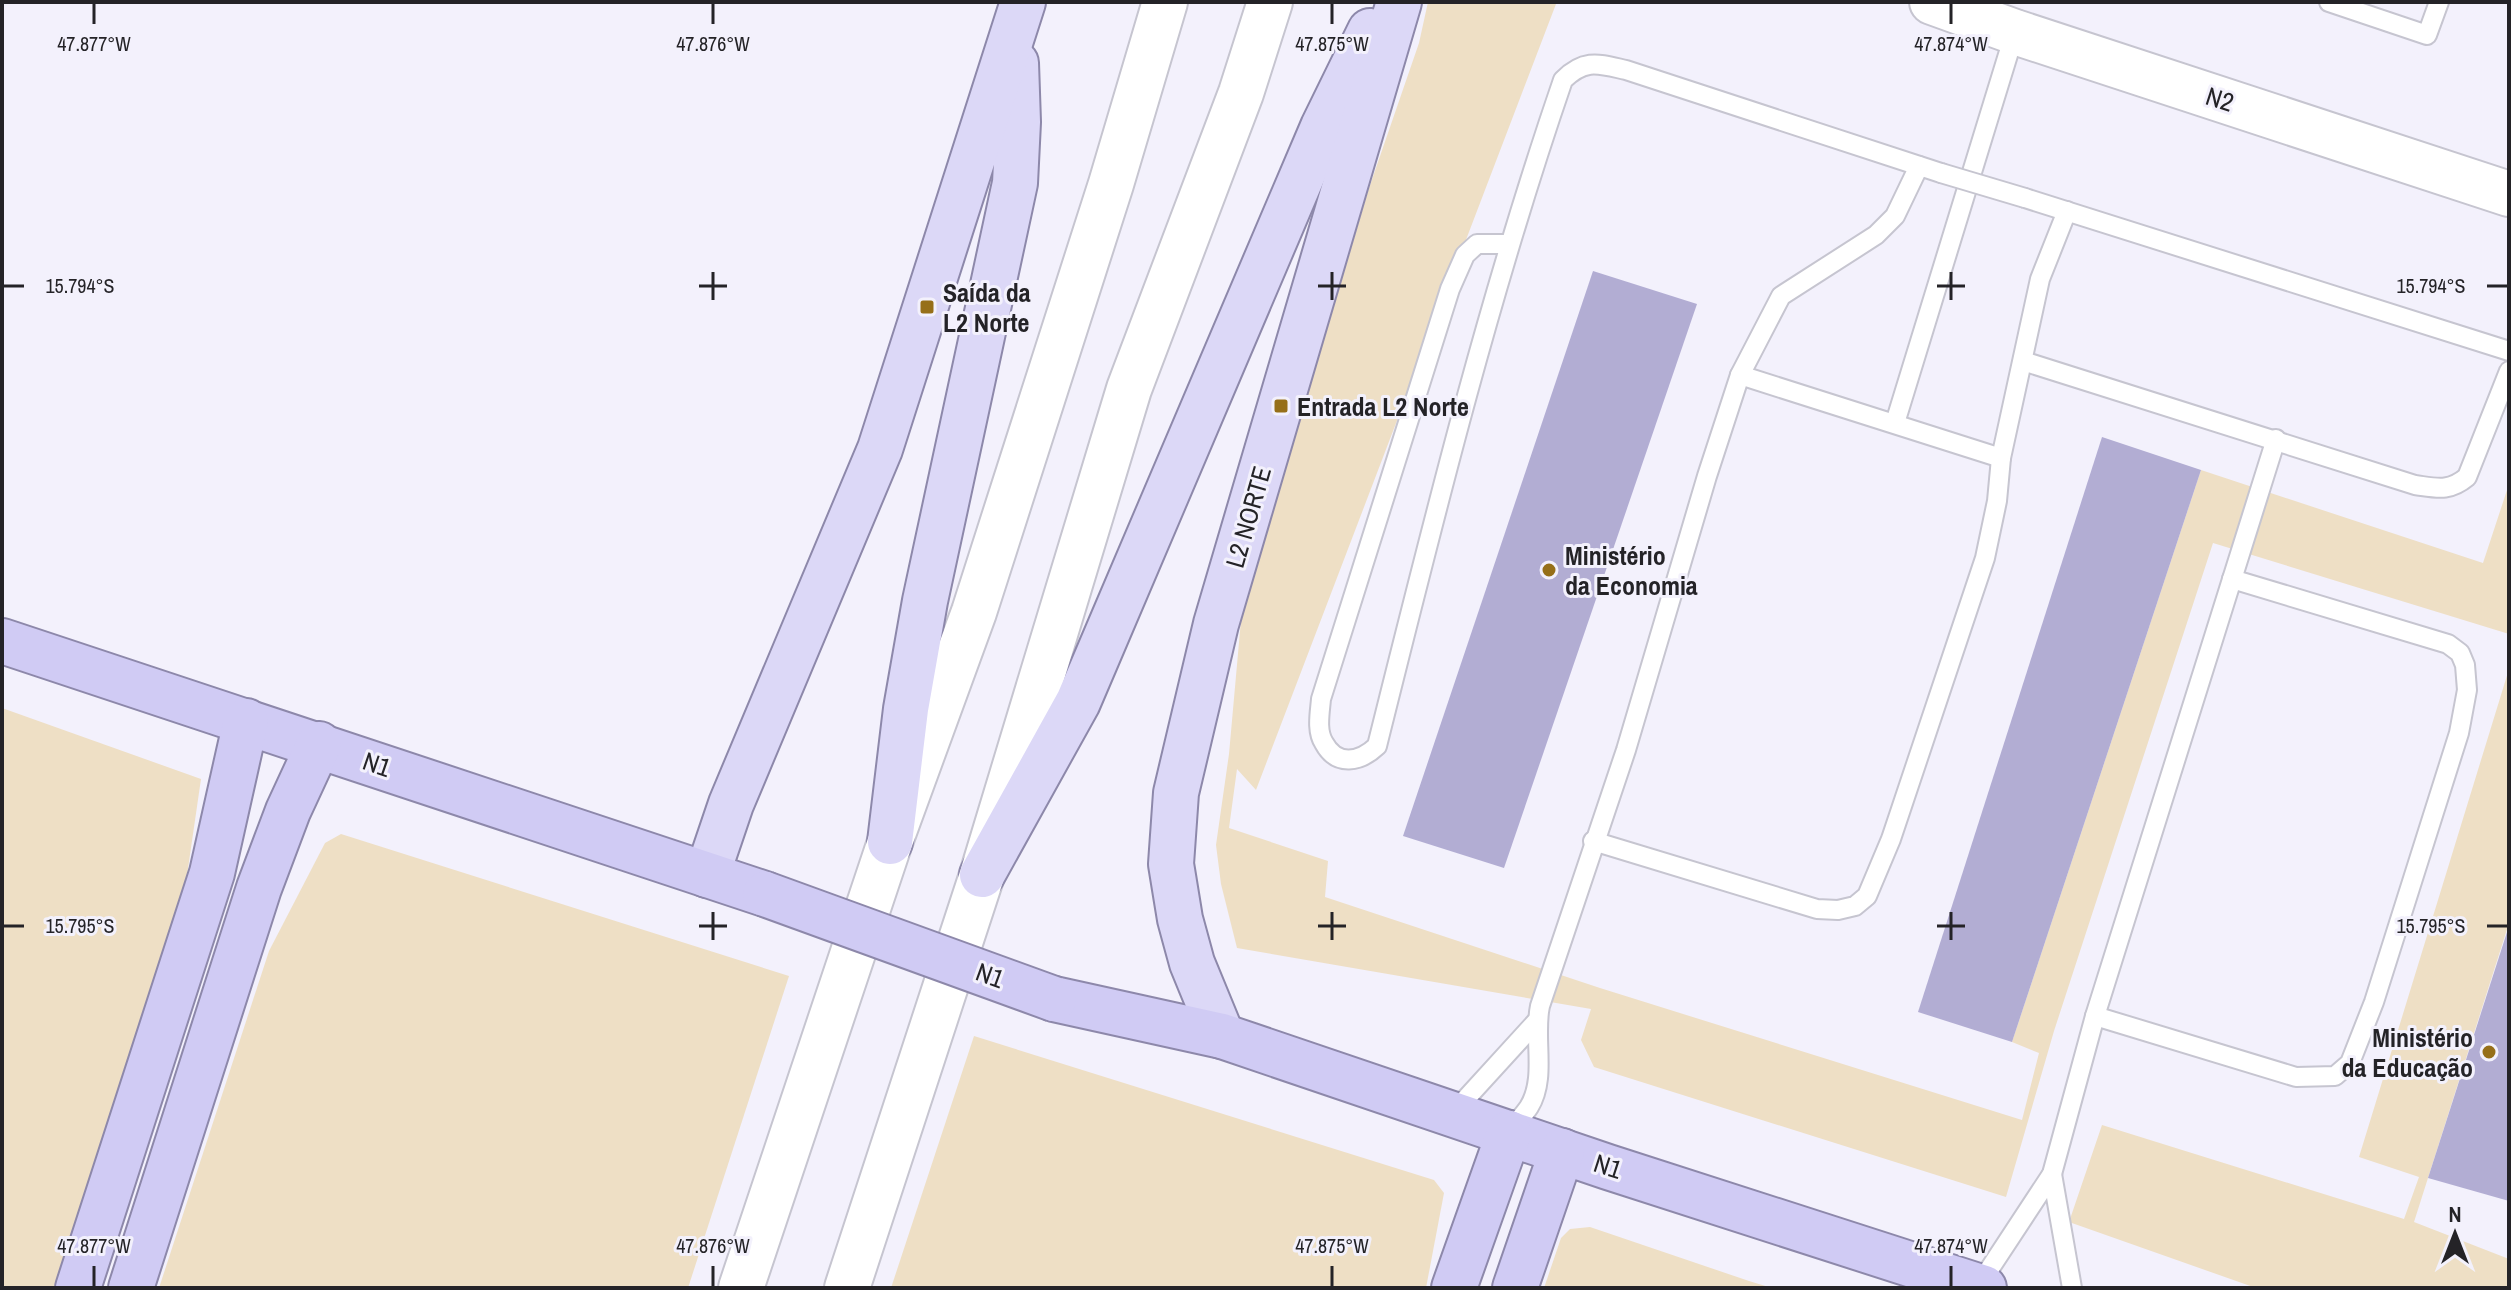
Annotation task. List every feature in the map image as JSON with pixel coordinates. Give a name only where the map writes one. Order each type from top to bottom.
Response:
[{"type":"highway","name":"N1","points":[[2,641],[765,894],[1054,999],[1222,1036],[1562,1151],[1981,1287]]},
{"type":"highway","points":[[78,1288],[212,873],[246,721]]},
{"type":"highway","points":[[131,1288],[259,888],[288,811],[319,744]]},
{"type":"highway","points":[[1454,1288],[1509,1133]]},
{"type":"highway","points":[[1515,1288],[1562,1151]]},
{"type":"main road","points":[[741,1288],[890,842],[974,612],[1111,184],[1165,2]]},
{"type":"main road","points":[[847,1288],[982,875],[1129,389],[1241,93],[1270,2]]},
{"type":"main road","points":[[982,875],[1078,702],[1360,47],[1379,15],[1396,2]]},
{"type":"main road","name":"L2 NORTE","points":[[1222,1036],[1192,963],[1180,919],[1171,864],[1176,793],[1216,624],[1396,2]]},
{"type":"main road","name":"N2","points":[[1932,2],[2509,194]]},
{"type":"main road","points":[[890,842],[906,709],[925,601],[1015,183],[1019,15]]},
{"type":"main road","points":[[707,875],[731,804],[880,449],[1019,15]]},
{"type":"lane","points":[[2329,2],[2427,35],[2439,2]]},
{"type":"lane","points":[[1895,423],[2015,32]]},
{"type":"lane","points":[[1510,244],[1477,244],[1465,255],[1450,289],[1321,699],[1319,723],[1323,742],[1336,756],[1350,760],[1365,758],[1377,746],[1445,472],[1510,244],[1563,80],[1572,70],[1583,65],[1598,63],[1626,70],[1919,166],[2509,351]]},
{"type":"lane","points":[[1509,1133],[1530,1105],[1536,1087],[1536,1022],[1593,841],[1626,750],[1740,375],[1781,296],[1876,235],[1895,216],[1919,166]]},
{"type":"lane","points":[[1593,841],[1817,909],[1838,910],[1855,906],[1867,896],[1891,839],[1985,558],[1997,501],[2001,458],[2040,279],[2067,211]]},
{"type":"lane","points":[[2023,361],[2415,485],[2455,487],[2467,477],[2509,371]]},
{"type":"lane","points":[[1740,375],[2001,458]]},
{"type":"lane","points":[[1981,1287],[2052,1174],[2095,1016],[2276,439]]},
{"type":"lane","points":[[2095,1016],[2296,1077],[2317,1079],[2335,1076],[2350,1063],[2374,1002],[2459,733],[2467,690],[2465,665],[2460,653],[2448,644],[2232,579]]},
{"type":"lane","points":[[1452,1114],[1536,1022]]},
{"type":"lane","points":[[2052,1174],[2072,1288]]},
{"type":"shaded area","points":[[1428,2],[1556,4],[1256,790],[1237,769],[1229,828],[1328,861],[1325,897],[1600,988],[2022,1120],[2039,1053],[2012,1042],[2201,470],[2483,563],[2509,484],[2509,634],[2213,543],[2054,1031],[2006,1197],[1594,1067],[1581,1040],[1591,1009],[1237,948],[1221,884],[1216,845],[1229,754],[1241,620],[1368,191],[1419,43]]},
{"type":"shaded area","points":[[2509,669],[2509,923],[2414,1222],[2509,1259],[2509,1288],[2256,1288],[2069,1222],[2102,1125],[2404,1219],[2419,1177],[2359,1157]]},
{"type":"shaded area","points":[[2,708],[201,779],[185,889],[58,1288],[2,1288]]},
{"type":"shaded area","points":[[341,834],[789,976],[688,1288],[159,1288],[269,951],[325,843]]},
{"type":"shaded area","points":[[974,1036],[1434,1180],[1444,1193],[1426,1288],[891,1288]]},
{"type":"shaded area","points":[[1590,1227],[1772,1288],[1544,1288],[1561,1238],[1570,1229]]},
{"type":"building","name":"Ministério da Economia","points":[[1593,271],[1697,304],[1504,868],[1403,836]]},
{"type":"building","points":[[2102,437],[2201,470],[2012,1042],[1918,1012]]},
{"type":"building","name":"Ministério da Educação","points":[[2509,929],[2509,1201],[2428,1178]]},
{"type":"place","name":"Saída da L2 Norte","points":[[927,307]]},
{"type":"place","name":"Entrada L2 Norte","points":[[1281,406]]},
{"type":"place","name":"Ministério da Economia","points":[[1549,570]]},
{"type":"place","name":"Ministério da Educação","points":[[2489,1052]]}]
